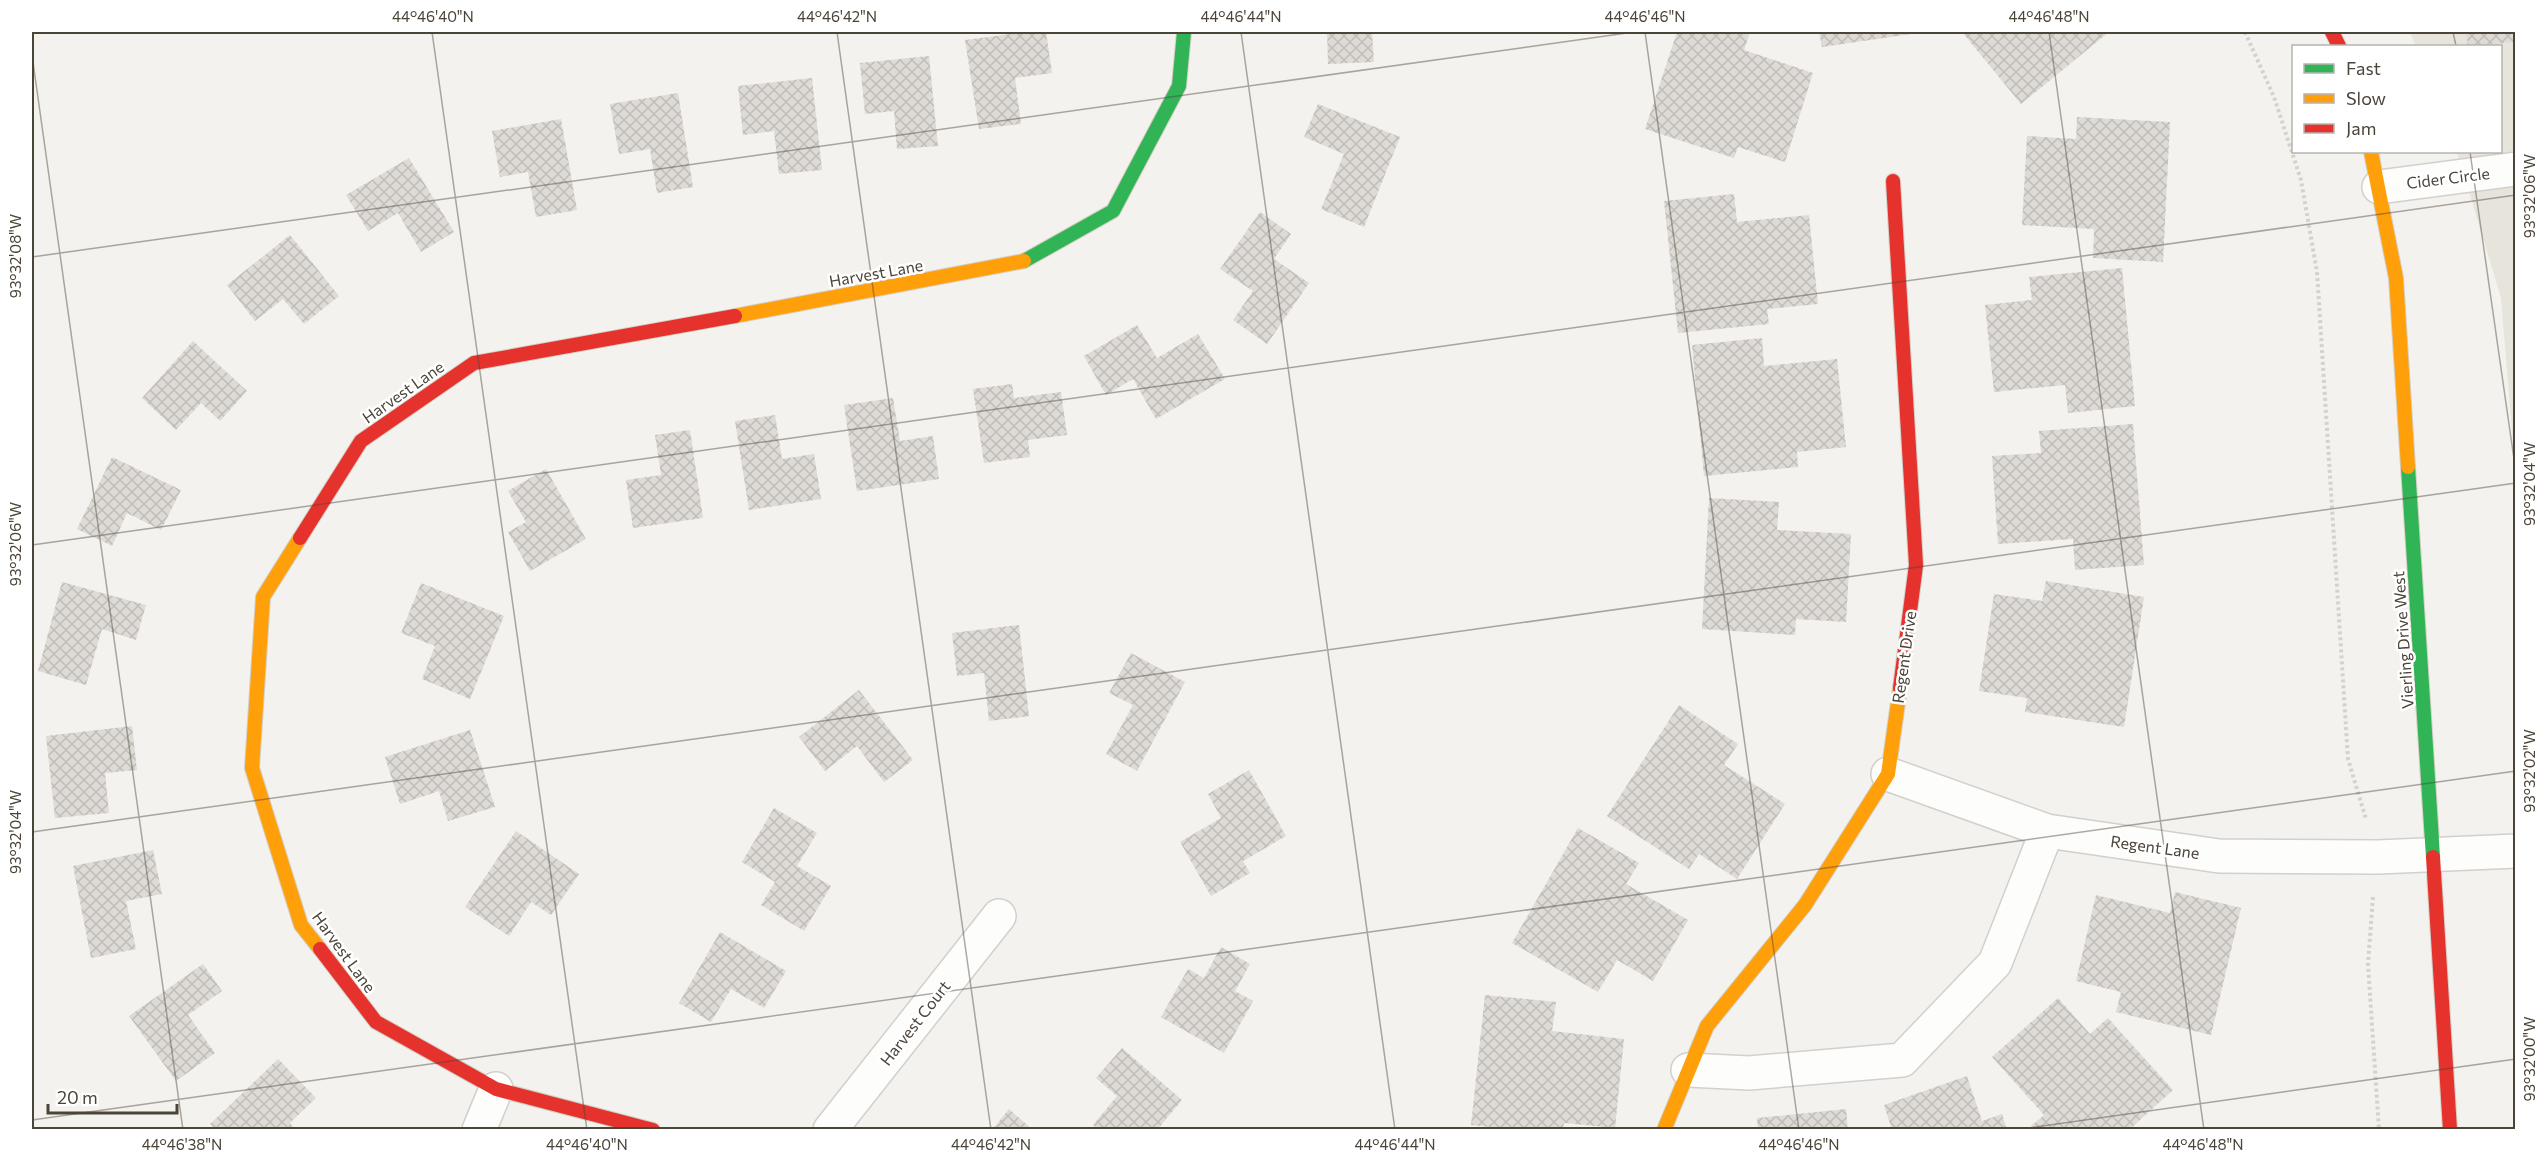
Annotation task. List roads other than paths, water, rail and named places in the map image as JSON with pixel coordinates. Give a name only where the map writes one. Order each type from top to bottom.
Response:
[{"type":"street","name":"Harvest Lane","points":[[653,1130],[496,1089],[376,1022],[301,925],[252,768],[263,597],[361,441],[474,363],[1019,264],[1113,211],[1179,86],[1184,32]]},
{"type":"street","name":"Vierling Drive West","points":[[2372,153],[2396,278],[2450,1130]]},
{"type":"street","name":"Cider Circle","points":[[2379,187],[2516,169]]},
{"type":"street","name":"Regent Drive","points":[[1664,1130],[1707,1026],[1805,905],[1888,774],[1916,565],[1893,181]]},
{"type":"street","name":"Regent Lane","points":[[1888,774],[2047,831],[2219,856],[2378,857],[2516,851]]},
{"type":"street","points":[[1688,1070],[1749,1073],[1902,1060],[1995,963],[2047,831]]},
{"type":"street","name":"Harvest Court","points":[[830,1130],[999,916]]},
{"type":"street","points":[[479,1130],[496,1089]]}]
